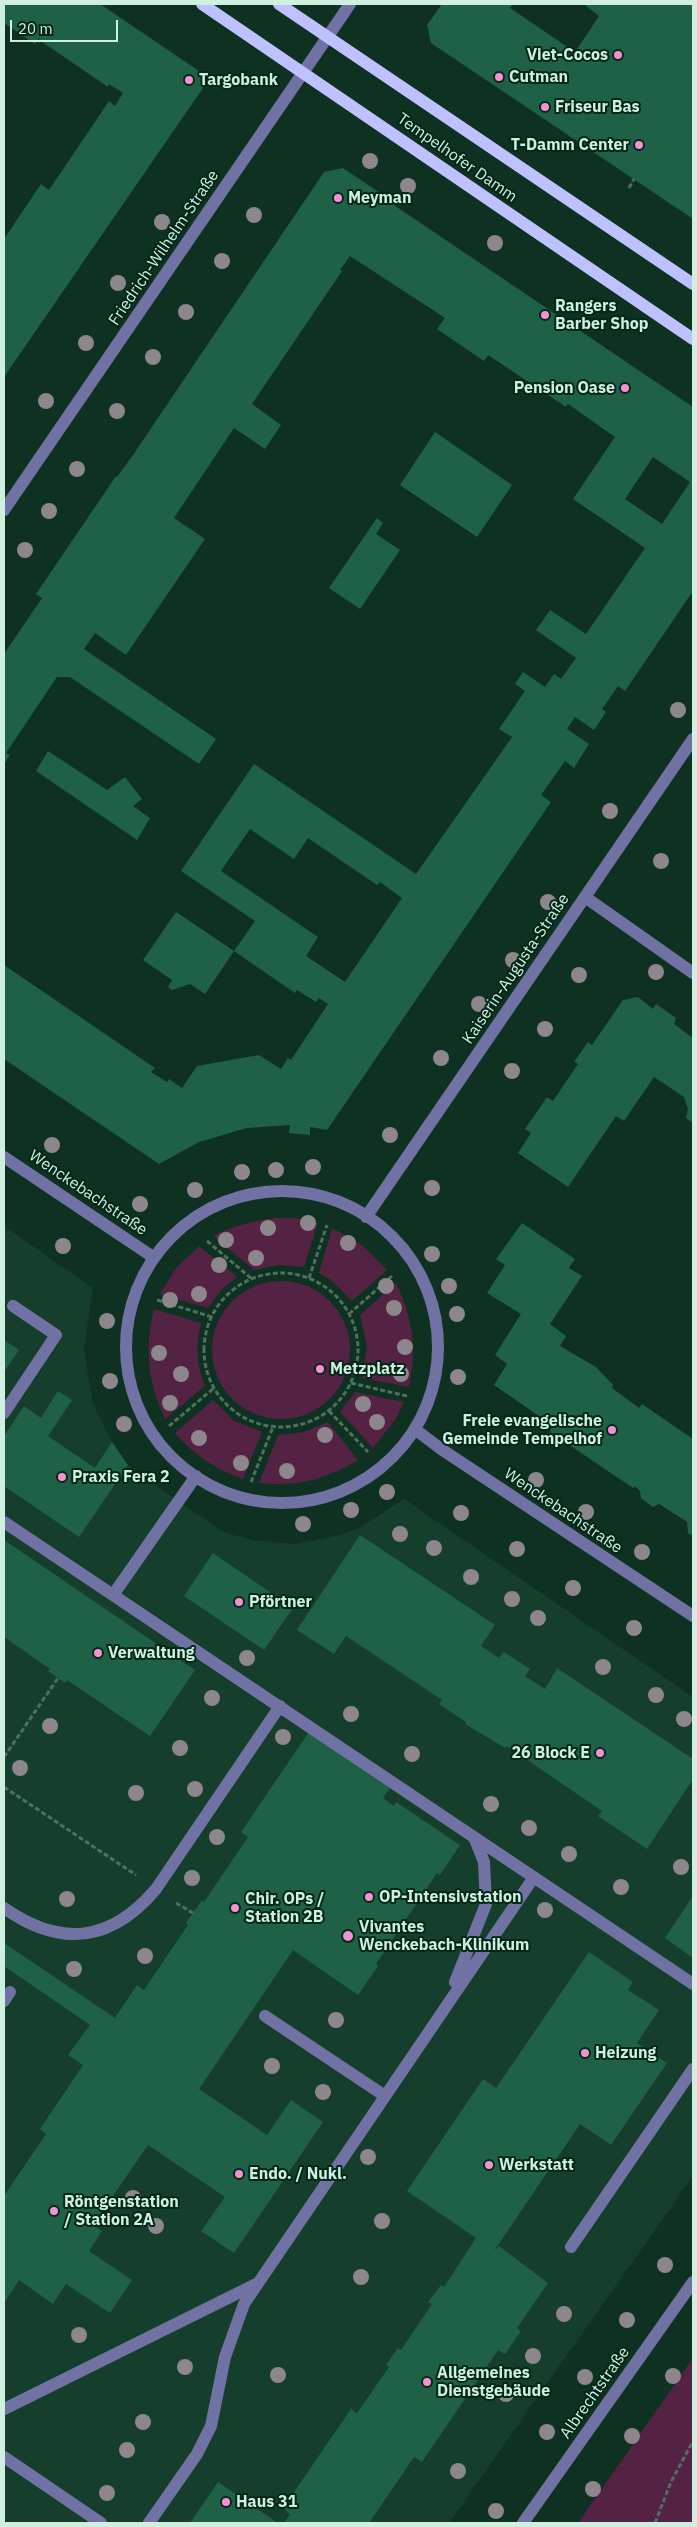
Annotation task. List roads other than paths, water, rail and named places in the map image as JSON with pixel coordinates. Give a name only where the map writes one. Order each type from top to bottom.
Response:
[{"type":"main road","name":"Tempelhofer Damm","points":[[202,4],[303,71],[693,339]]},
{"type":"main road","name":"Tempelhofer Damm","points":[[279,4],[693,284]]},
{"type":"street","name":"Friedrich-Wilhelm-Straße","points":[[4,510],[350,4]]},
{"type":"street","name":"Kaiserin-Augusta-Straße","points":[[366,1217],[693,739]]},
{"type":"street","points":[[585,897],[693,973]]},
{"type":"street","name":"Wenckebachstraße","points":[[4,1157],[153,1257]]},
{"type":"street","points":[[272,1192],[302,1193],[335,1201],[366,1217],[398,1244],[411,1260],[425,1286],[434,1313],[438,1342],[437,1371],[430,1401],[416,1430],[401,1450],[383,1467],[354,1484],[327,1496],[298,1501],[264,1503],[226,1493],[196,1476],[177,1462],[155,1437],[143,1416],[128,1368],[130,1318],[135,1293],[142,1275],[153,1257],[168,1239],[186,1224],[212,1208],[241,1197],[272,1192]]},
{"type":"street","points":[[4,1413],[56,1335],[13,1306]]},
{"type":"street","name":"Wenckebachstraße","points":[[416,1430],[441,1449],[693,1616]]},
{"type":"street","points":[[114,1595],[196,1476]]},
{"type":"street","points":[[4,1522],[693,1984]]},
{"type":"street","points":[[4,1908],[32,1926],[54,1933],[82,1934],[110,1927],[126,1919],[140,1908],[156,1889],[280,1706]]},
{"type":"street","points":[[442,2011],[486,1904],[484,1862],[474,1837]]},
{"type":"street","points":[[149,2523],[197,2454],[211,2426],[225,2357],[244,2304],[534,1877]]},
{"type":"street","points":[[265,2016],[385,2096]]},
{"type":"street","points":[[571,2247],[693,2069]]},
{"type":"street","name":"Albrechtstraße","points":[[523,2523],[693,2282]]},
{"type":"street","points":[[4,2409],[259,2283]]},
{"type":"street","points":[[4,2457],[101,2523]]},
{"type":"place","name":"Viet-Cocos","points":[[618,55]]},
{"type":"place","name":"Cutman","points":[[499,77]]},
{"type":"place","name":"Targobank","points":[[189,80]]},
{"type":"place","name":"Friseur Bas","points":[[545,107]]},
{"type":"place","name":"T-Damm Center","points":[[639,145]]},
{"type":"place","name":"Meyman","points":[[338,198]]},
{"type":"place","name":"Rangers Barber Shop","points":[[545,315]]},
{"type":"place","name":"Pension Oase","points":[[625,388]]},
{"type":"place","name":"Metzplatz","points":[[320,1369]]},
{"type":"place","name":"Freie evangelische Gemeinde Tempelhof","points":[[612,1430]]},
{"type":"place","name":"Praxis Fera 2","points":[[62,1477]]},
{"type":"place","name":"Pförtner","points":[[239,1602]]},
{"type":"place","name":"Verwaltung","points":[[98,1653]]},
{"type":"place","name":"26 Block E","points":[[600,1753]]},
{"type":"place","name":"OP-Intensivstation","points":[[369,1897]]},
{"type":"place","name":"Chir. OPs / Station 2B","points":[[235,1908]]},
{"type":"place","name":"Vivantes Wenckebach-Klinikum","points":[[348,1936]]},
{"type":"place","name":"Heizung","points":[[585,2053]]},
{"type":"place","name":"Werkstatt","points":[[489,2165]]},
{"type":"place","name":"Endo. / Nukl.","points":[[239,2174]]},
{"type":"place","name":"Röntgenstation / Station 2A","points":[[54,2211]]},
{"type":"place","name":"Allgemeines Dienstgebäude","points":[[427,2382]]},
{"type":"place","name":"Haus 31","points":[[226,2502]]}]
